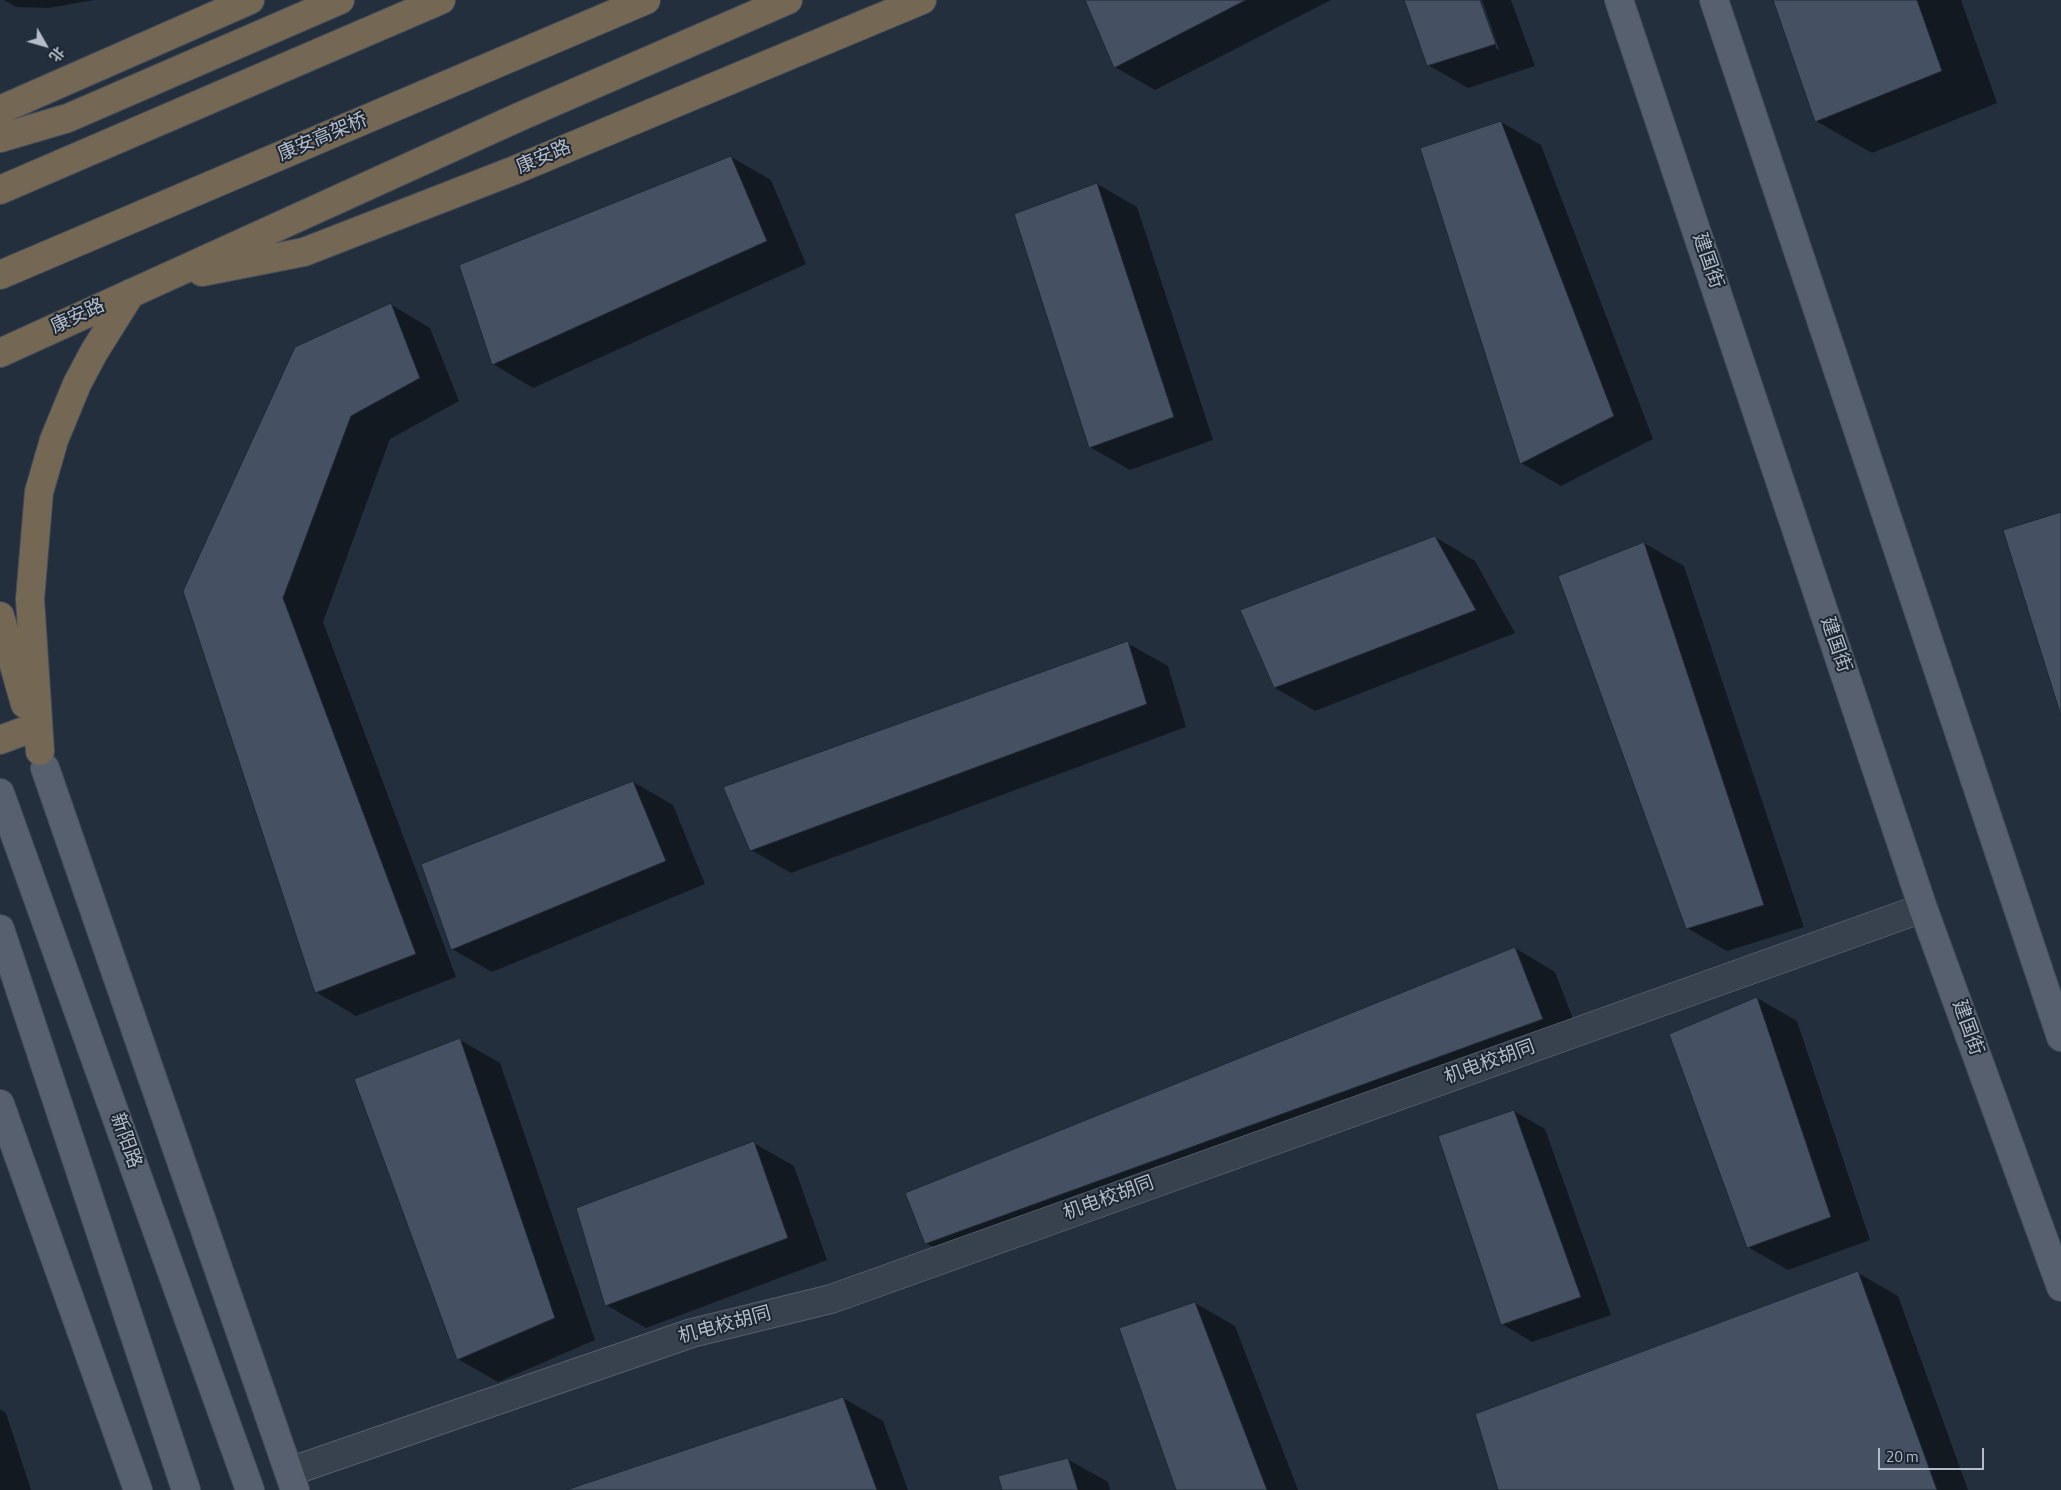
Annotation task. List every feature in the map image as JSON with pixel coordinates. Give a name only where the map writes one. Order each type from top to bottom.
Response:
[{"type":"highway","points":[[0,110],[250,0]]},
{"type":"highway","points":[[0,138],[68,118],[340,0]]},
{"type":"highway","points":[[0,190],[441,0]]},
{"type":"highway","name":"康安高架桥","points":[[0,275],[646,0]]},
{"type":"highway","name":"康安路","points":[[0,352],[519,117],[788,0]]},
{"type":"highway","name":"康安路","points":[[156,281],[304,252],[515,170],[922,0]]},
{"type":"highway","points":[[39,749],[30,599],[39,492],[54,440],[77,384],[94,352],[132,292]]},
{"type":"highway","points":[[0,616],[39,749]]},
{"type":"highway","points":[[0,740],[39,749]]},
{"type":"main road","name":"建国街","points":[[1619,0],[1923,908],[2061,1286]]},
{"type":"main road","points":[[1714,0],[2061,1037]]},
{"type":"main road","points":[[39,749],[292,1481]]},
{"type":"main road","name":"新阳路","points":[[0,793],[250,1490]]},
{"type":"main road","points":[[0,929],[186,1490]]},
{"type":"main road","points":[[0,1104],[138,1490]]},
{"type":"street","name":"机电校胡同","points":[[292,1481],[692,1333],[831,1299],[1923,908]]},
{"type":"building","points":[[1085,0],[1246,0],[1114,68]]},
{"type":"building","points":[[1404,0],[1480,0],[1496,44],[1427,66]]},
{"type":"building","points":[[1773,0],[1917,0],[1942,71],[1815,122]]},
{"type":"building","points":[[1501,121],[1614,416],[1520,464],[1420,148]]},
{"type":"building","points":[[731,156],[767,241],[492,365],[459,265]]},
{"type":"building","points":[[1097,183],[1174,417],[1089,448],[1014,214]]},
{"type":"building","points":[[391,303],[420,378],[351,416],[283,598],[416,954],[315,993],[183,591],[295,347]]},
{"type":"building","points":[[2061,512],[2061,716],[2003,530]]},
{"type":"building","points":[[1435,536],[1476,610],[1274,688],[1240,610]]},
{"type":"building","points":[[1644,542],[1764,905],[1686,929],[1558,576]]},
{"type":"building","points":[[1128,641],[1147,704],[750,851],[723,787]]},
{"type":"building","points":[[633,781],[666,861],[451,950],[421,864]]},
{"type":"building","points":[[1515,947],[1543,1019],[925,1244],[905,1193]]},
{"type":"building","points":[[1757,997],[1831,1217],[1747,1248],[1669,1034]]},
{"type":"building","points":[[460,1038],[555,1318],[457,1360],[354,1079]]},
{"type":"building","points":[[1514,1110],[1581,1297],[1501,1325],[1438,1136]]},
{"type":"building","points":[[754,1141],[788,1238],[605,1306],[576,1208]]},
{"type":"building","points":[[1858,1271],[1937,1490],[1498,1490],[1475,1414]]},
{"type":"building","points":[[1195,1302],[1267,1490],[1176,1490],[1119,1328]]},
{"type":"building","points":[[843,1397],[877,1490],[566,1490]]},
{"type":"building","points":[[1068,1458],[1078,1490],[1002,1490],[998,1476]]}]
